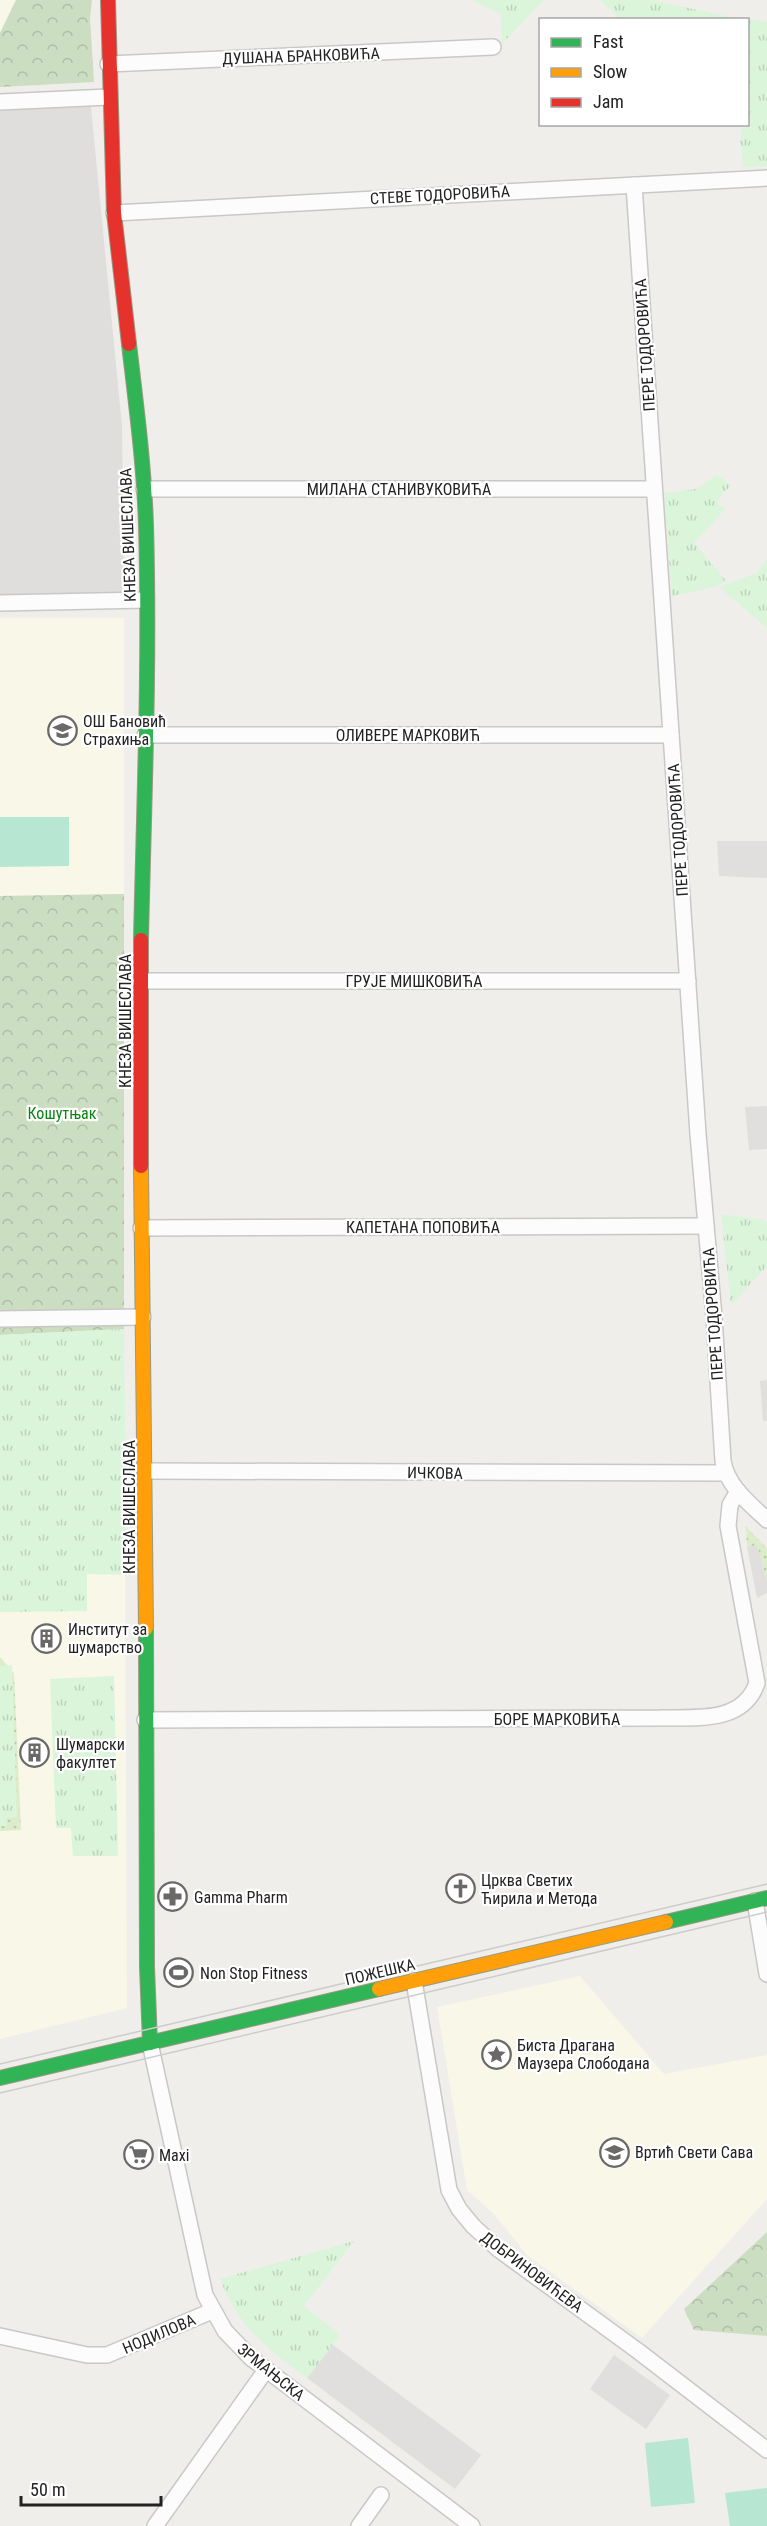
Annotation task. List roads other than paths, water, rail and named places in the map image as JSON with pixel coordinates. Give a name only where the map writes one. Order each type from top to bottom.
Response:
[{"type":"street","name":"КНЕЗА ВИШЕСЛАВА","points":[[108,0],[108,64],[114,213],[141,444],[144,489],[146,600],[141,981],[141,1228],[146,1471],[147,1986],[150,2043]]},
{"type":"street","name":"ДУШАНА БРАНКОВИЋА","points":[[108,64],[493,47]]},
{"type":"street","points":[[0,102],[109,97]]},
{"type":"street","name":"СТЕВЕ ТОДОРОВИЋА","points":[[114,213],[767,178]]},
{"type":"street","name":"ПЕРЕ ТОДОРОВИЋА","points":[[634,185],[688,981],[725,1473]]},
{"type":"street","name":"МИЛАНА СТАНИВУКОВИЋА","points":[[144,489],[654,489]]},
{"type":"street","points":[[0,603],[146,600]]},
{"type":"street","name":"ОЛИВЕРЕ МАРКОВИЋ","points":[[145,735],[671,735]]},
{"type":"street","name":"ГРУЈЕ МИШКОВИЋА","points":[[141,981],[688,981]]},
{"type":"street","name":"КАПЕТАНА ПОПОВИЋА","points":[[141,1228],[706,1226]]},
{"type":"street","points":[[0,1319],[143,1317]]},
{"type":"street","name":"ИЧКОВА","points":[[146,1471],[725,1473]]},
{"type":"street","points":[[725,1473],[738,1491],[767,1520]]},
{"type":"street","name":"БОРЕ МАРКОВИЋА","points":[[146,1720],[660,1718],[717,1716],[730,1713],[741,1707],[753,1695],[757,1683],[728,1526],[730,1505],[738,1491]]},
{"type":"street","points":[[761,1900],[767,1974]]},
{"type":"street","name":"ПОЖЕШКА","points":[[0,2079],[761,1900]]},
{"type":"street","name":"ДОБРИНОВИЋЕВА","points":[[414,1981],[449,2190],[459,2210],[498,2249],[638,2351],[767,2450]]},
{"type":"street","name":"ЗРМАЊСКА","points":[[150,2043],[204,2295],[212,2311],[238,2346],[266,2370],[472,2526]]},
{"type":"street","name":"НОДИЛОВА","points":[[0,2336],[87,2355],[107,2355],[212,2311]]},
{"type":"street","points":[[155,2526],[266,2370]]},
{"type":"street","points":[[359,2526],[381,2495]]},
{"type":"tram line","points":[[0,2064],[767,1884]]},
{"type":"tram line","points":[[0,2093],[767,1912]]},
{"type":"place","name":"ОШ Бановић Страхиња","points":[[62,730]]},
{"type":"place","name":"Институт за шумарство","points":[[47,1638]]},
{"type":"place","name":"Шумарски факултет","points":[[35,1753]]},
{"type":"place","name":"Црква Светих Ћирила и Метода","points":[[460,1889]]},
{"type":"place","name":"Gamma Pharm","points":[[173,1897]]},
{"type":"place","name":"Non Stop Fitness","points":[[179,1973]]},
{"type":"place","name":"Биста Драгана Маузера Слободана","points":[[496,2054]]},
{"type":"place","name":"Вртић Свети Сава","points":[[614,2152]]},
{"type":"place","name":"Maxi","points":[[138,2155]]},
{"type":"park label","name":"Кошутњак","points":[[62,1113]]}]
